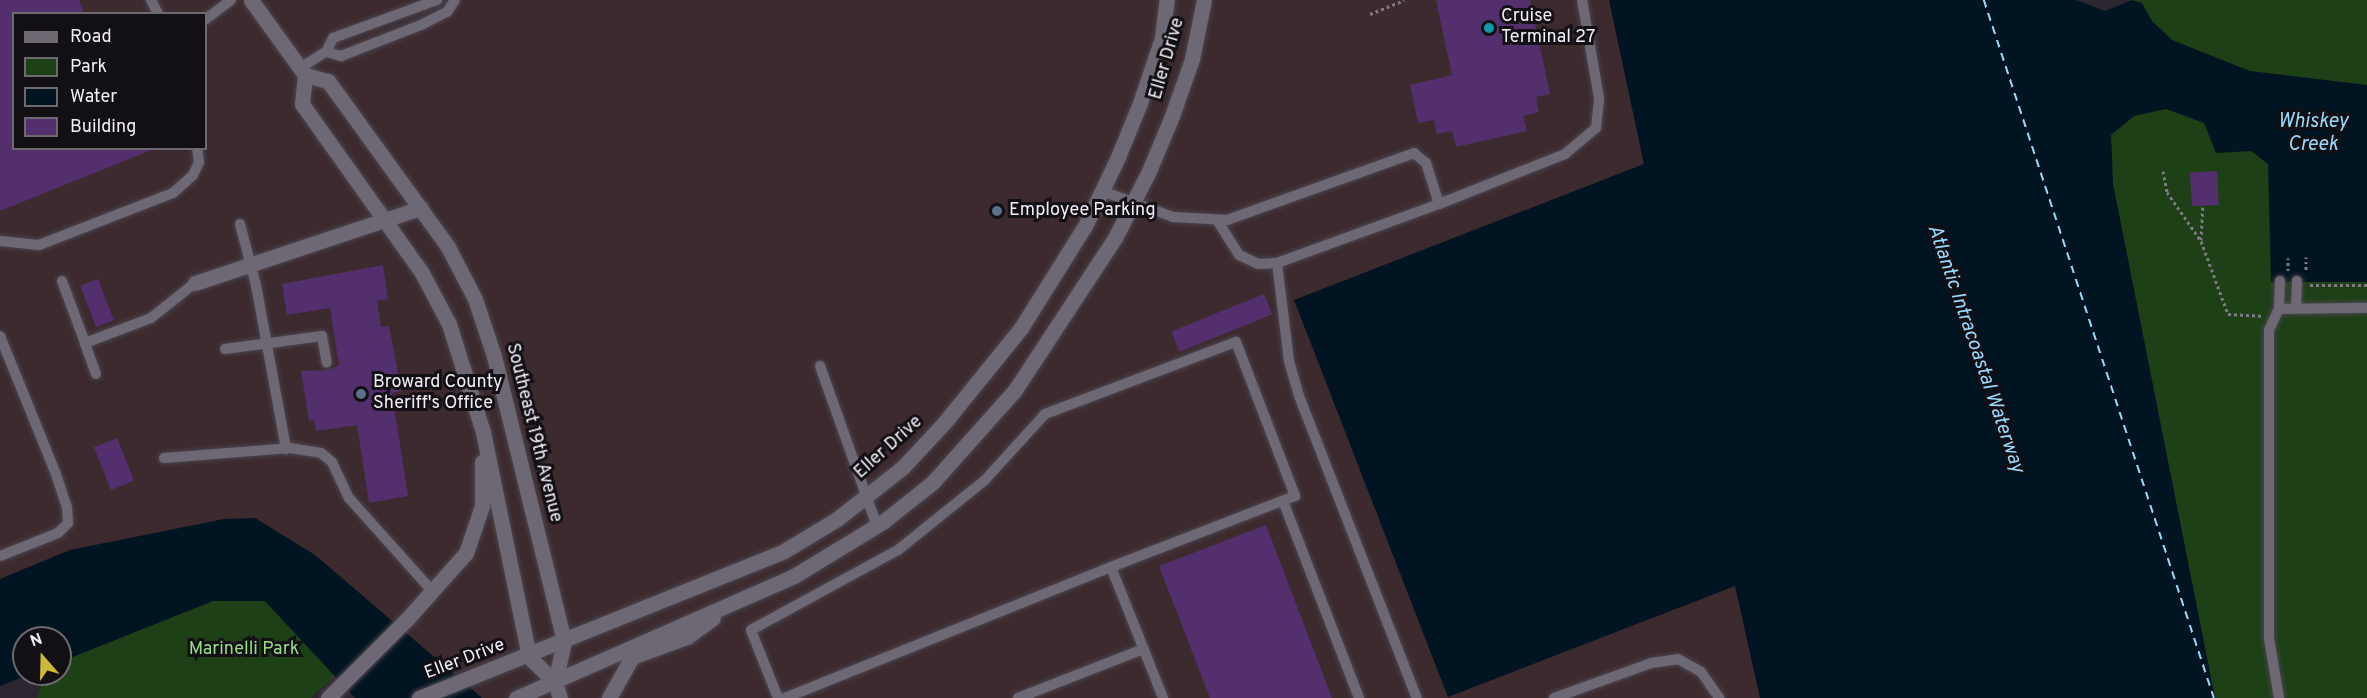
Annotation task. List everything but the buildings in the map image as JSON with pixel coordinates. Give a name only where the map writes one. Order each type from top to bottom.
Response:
[{"type":"street","points":[[251,0],[302,71],[302,104],[422,273],[449,324],[483,432],[529,657],[555,682],[560,698]]},
{"type":"street","name":"Eller Drive","points":[[420,698],[529,657],[784,551],[866,496],[923,446],[990,369],[1054,278],[1118,158],[1158,49],[1167,0]]},
{"type":"street","name":"Eller Drive","points":[[516,698],[555,682],[635,643],[730,605],[802,572],[877,526],[933,482],[1015,390],[1084,290],[1132,204],[1172,116],[1192,58],[1204,0]]},
{"type":"street","name":"Southeast 19th Avenue","points":[[302,71],[328,81],[421,208],[462,272],[486,328],[564,642],[555,682]]},
{"type":"street","points":[[195,283],[421,208]]},
{"type":"street","points":[[332,694],[433,592],[466,553],[482,506],[483,432]]},
{"type":"street","points":[[609,698],[632,657],[687,637],[730,605]]},
{"type":"lane","points":[[207,18],[231,0]]},
{"type":"lane","points":[[302,71],[326,52],[333,38],[437,0]]},
{"type":"lane","points":[[326,52],[341,56],[421,25],[447,12],[455,0]]},
{"type":"lane","points":[[1217,220],[1239,255],[1258,264],[1277,263],[1439,204],[1565,154],[1596,128],[1599,98],[1582,0]]},
{"type":"lane","points":[[0,241],[39,245],[173,193],[193,174],[199,162],[197,150]]},
{"type":"lane","points":[[1101,191],[1173,217],[1217,220],[1249,214],[1404,154],[1414,153],[1426,164],[1439,204]]},
{"type":"lane","points":[[240,224],[267,343],[286,449]]},
{"type":"lane","points":[[1277,263],[1289,361],[1299,396],[1416,698]]},
{"type":"lane","points":[[62,281],[96,374]]},
{"type":"lane","points":[[2279,698],[2269,638],[2267,389],[2269,330],[2277,313],[2280,281]]},
{"type":"lane","points":[[85,343],[151,318],[195,283]]},
{"type":"lane","points":[[2296,308],[2301,283]]},
{"type":"lane","points":[[2277,313],[2296,308],[2367,308]]},
{"type":"lane","points":[[0,336],[56,474],[67,507],[68,523],[58,533],[0,556]]},
{"type":"lane","points":[[225,350],[322,336],[327,363]]},
{"type":"lane","points":[[778,698],[752,630],[898,550],[985,480],[1045,414],[1236,342],[1295,496],[785,698]]},
{"type":"lane","points":[[820,366],[877,526]]},
{"type":"lane","points":[[164,458],[286,449],[321,453],[332,462],[349,498],[433,592]]},
{"type":"lane","points":[[1283,501],[1359,698]]},
{"type":"lane","points":[[1111,567],[1163,698]]},
{"type":"lane","points":[[1018,698],[1144,649]]},
{"type":"lane","points":[[1554,698],[1651,663],[1678,659],[1701,672],[1719,698]]},
{"type":"path","points":[[1370,14],[1404,0]]},
{"type":"path","points":[[2163,171],[2167,192],[2201,241],[2228,314],[2277,313]]},
{"type":"path","points":[[2201,241],[2204,206]]},
{"type":"path","points":[[2301,283],[2367,285]]},
{"type":"shaded area","points":[[0,0],[1609,0],[1644,164],[1295,300],[1448,697],[1735,586],[1760,698],[482,698],[315,555],[255,518],[70,550],[0,579]]},
{"type":"green space","points":[[2129,0],[2367,0],[2367,698],[2215,698],[2113,184],[2111,135],[2134,116]]},
{"type":"green space","name":"Marinelli Park","points":[[213,601],[265,601],[335,676],[311,698],[37,698],[41,686],[72,686],[72,657]]},
{"type":"water","points":[[1609,0],[2076,0],[2105,11],[2132,0],[2142,3],[2152,21],[2172,40],[2250,71],[2367,85],[2367,282],[2271,282],[2268,164],[2251,151],[2216,153],[2204,123],[2166,109],[2134,116],[2111,135],[2113,184],[2215,698],[1760,698],[1735,586],[1448,697],[1294,300],[1644,164]]},
{"type":"water","points":[[255,518],[315,555],[482,698],[355,698],[265,601],[213,601],[72,657],[72,626],[12,626],[12,681],[0,686],[0,579],[70,550],[224,519]]},
{"type":"ferry route","points":[[1984,0],[2214,698]]},
{"type":"place","name":"Cruise Terminal 27","points":[[1489,28]]},
{"type":"place","name":"Employee Parking","points":[[997,211]]},
{"type":"place","name":"Broward County Sheriff's Office","points":[[361,394]]},
{"type":"water label","name":"Whiskey Creek","points":[[2313,134]]},
{"type":"water label","name":"Atlantic Intracoastal Waterway","points":[[1975,349]]}]
